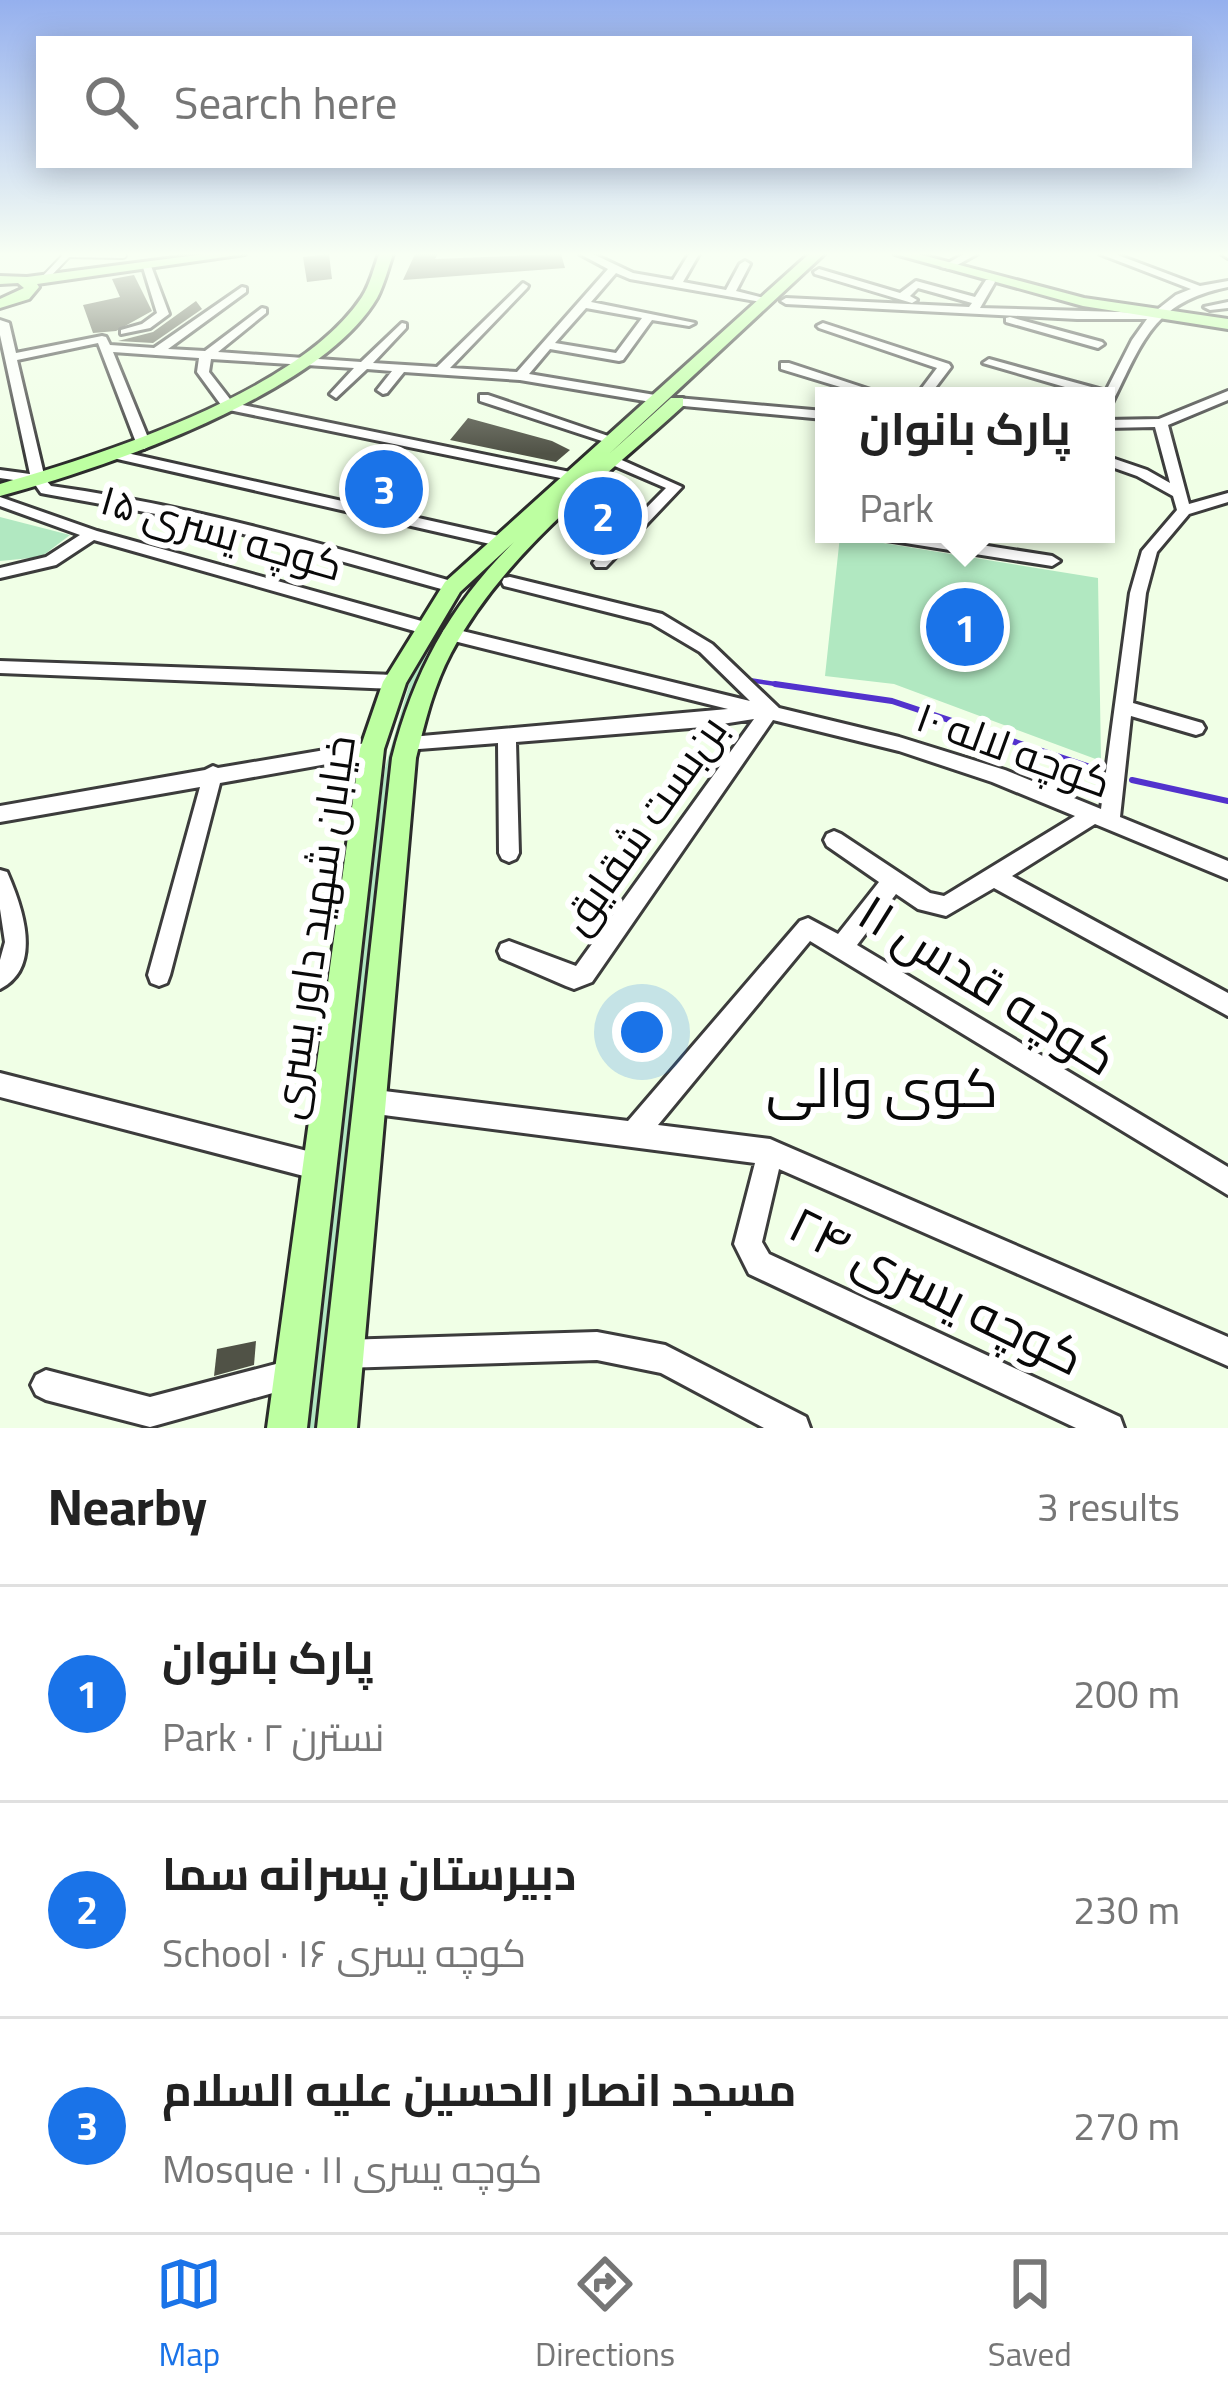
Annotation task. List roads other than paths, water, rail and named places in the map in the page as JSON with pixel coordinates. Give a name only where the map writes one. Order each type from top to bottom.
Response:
[{"type":"main road","points":[[0,490],[118,455],[229,406],[349,321]]},
{"type":"main road","name":"خیابان شهید داور یسری","points":[[287,1428],[372,748],[395,682],[613,450],[755,321]]},
{"type":"main road","points":[[1196,321],[1228,324]]},
{"type":"main road","name":"خیابان شهید داور یسری","points":[[337,1428],[406,743],[452,586],[571,476],[613,450]]},
{"type":"street","points":[[124,332],[154,321]]},
{"type":"street","points":[[154,353],[199,321]]},
{"type":"street","points":[[250,321],[205,356],[203,372],[229,406],[571,476]]},
{"type":"street","points":[[441,370],[489,321]]},
{"type":"street","points":[[520,376],[568,321]]},
{"type":"street","points":[[547,345],[619,357],[646,321]]},
{"type":"street","points":[[676,321],[689,323]]},
{"type":"street","points":[[1012,321],[1098,344]]},
{"type":"street","points":[[1114,387],[1149,321]]},
{"type":"street","points":[[1,323],[38,479],[46,490],[125,499],[215,518],[452,586]]},
{"type":"street","points":[[336,394],[402,326]]},
{"type":"street","points":[[823,326],[945,367],[929,387]]},
{"type":"street","points":[[10,358],[103,344],[154,353],[294,364],[520,376],[668,400],[815,415]]},
{"type":"street","points":[[103,344],[144,445]]},
{"type":"street","points":[[989,363],[1068,387]]},
{"type":"street","points":[[785,366],[854,387]]},
{"type":"street","points":[[382,390],[400,369]]},
{"type":"street","points":[[0,383],[16,379]]},
{"type":"street","points":[[1115,424],[1161,423],[1228,395]]},
{"type":"street","points":[[484,398],[613,450],[675,487],[601,562]]},
{"type":"street","points":[[834,841],[936,906],[946,905],[1101,819],[1124,707],[1138,593],[1150,551],[1181,502],[1161,423]]},
{"type":"street","points":[[118,455],[499,541]]},
{"type":"street","points":[[1115,463],[1142,473],[1181,502],[1228,497]]},
{"type":"street","points":[[0,474],[38,479]]},
{"type":"street","name":"کوچه یسری ۱۵","points":[[0,501],[92,534],[438,631],[771,710]]},
{"type":"street","points":[[0,573],[51,561],[92,534]]},
{"type":"street","points":[[935,543],[1052,562]]},
{"type":"street","points":[[510,582],[656,618],[706,648],[771,710]]},
{"type":"street","points":[[0,667],[395,682]]},
{"type":"street","points":[[1124,707],[1196,728]]},
{"type":"street","points":[[406,743],[703,721],[771,710]]},
{"type":"street","name":"کوچه لاله ۱۰","points":[[771,710],[998,776],[1228,870]]},
{"type":"street","name":"بن‌بست شقایق","points":[[508,951],[574,978],[584,974],[771,710]]},
{"type":"street","points":[[507,737],[509,853]]},
{"type":"street","points":[[0,814],[372,748]]},
{"type":"street","points":[[159,976],[213,774]]},
{"type":"street","points":[[995,878],[1228,1005]]},
{"type":"street","points":[[0,879],[15,917],[17,938],[10,967],[0,978]]},
{"type":"street","points":[[843,946],[893,881]]},
{"type":"street","name":"کوچه قدس ۱۱","points":[[634,1133],[808,928],[1228,1182]]},
{"type":"street","points":[[0,1085],[319,1167]]},
{"type":"street","name":"کوچه یسری ۲۴","points":[[368,1101],[770,1152],[1228,1352]]},
{"type":"street","name":"کوچه یسری ۲۴","points":[[770,1152],[748,1244],[759,1264],[1109,1428]]},
{"type":"street","points":[[343,1354],[597,1346],[664,1359],[796,1428]]},
{"type":"street","points":[[46,1385],[150,1412],[295,1374]]},
{"type":"waterway","points":[[749,680],[796,687]]},
{"type":"waterway","points":[[775,684],[892,701],[1105,772]]},
{"type":"waterway","points":[[1132,780],[1228,801]]},
{"type":"place","name":"مسجد انصار الحسین علیه السلام","points":[[384,489]]},
{"type":"place","name":"دبیرستان پسرانه سما","points":[[603,516]]},
{"type":"place","name":"پارک بانوان","points":[[965,627]]},
{"type":"district","name":"کوی والی","points":[[882,1087]]}]
